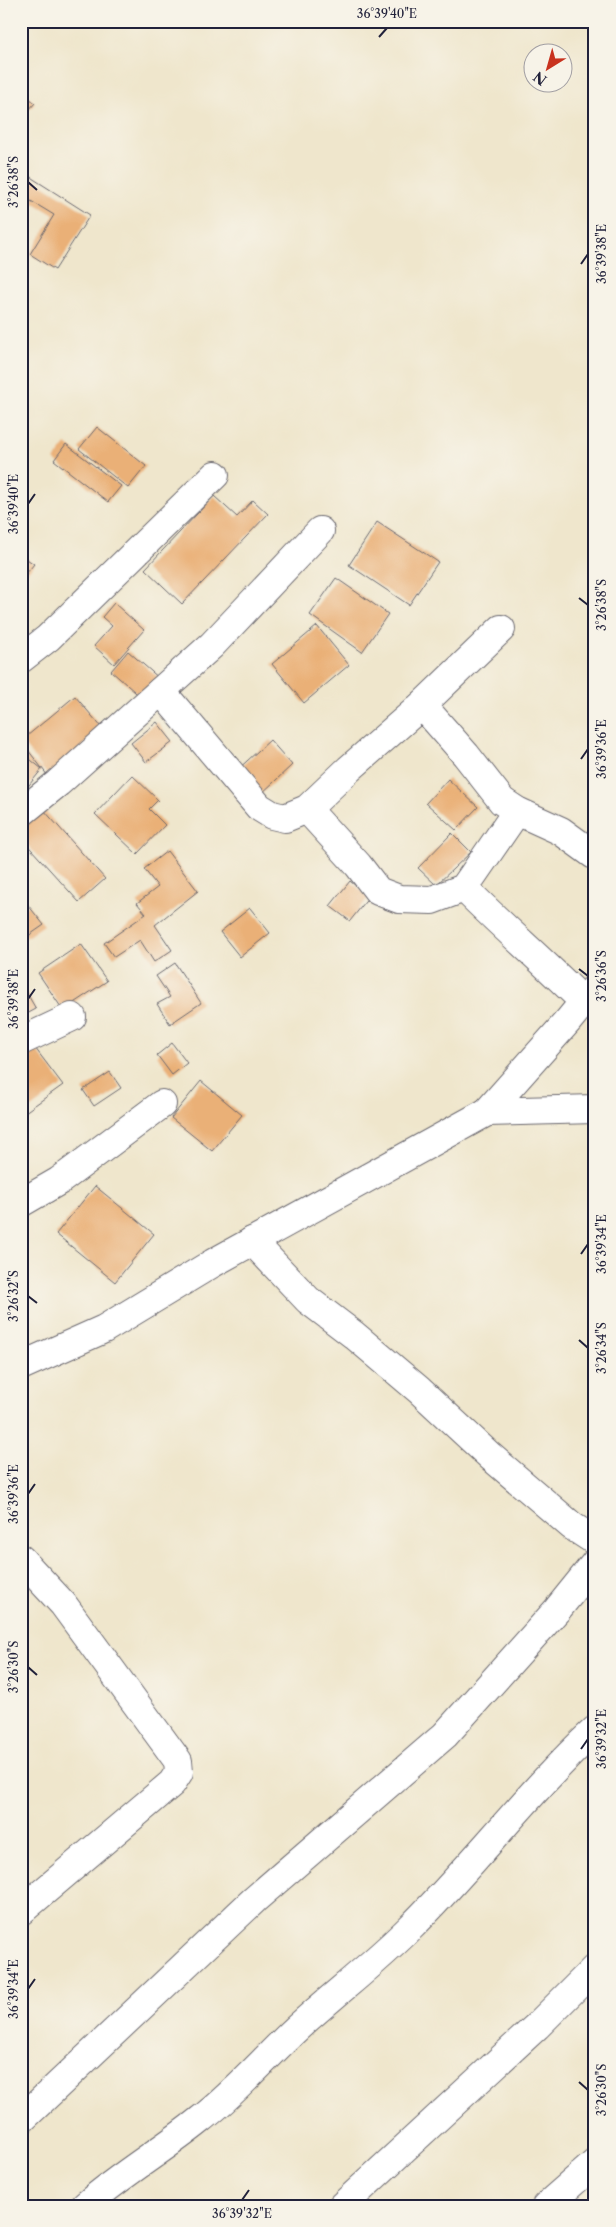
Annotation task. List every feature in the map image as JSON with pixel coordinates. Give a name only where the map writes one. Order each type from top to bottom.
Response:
[{"type":"street","points":[[21,659],[48,638],[214,475]]},
{"type":"street","points":[[21,813],[212,645],[320,531]]},
{"type":"street","points":[[161,691],[259,807],[272,815],[285,818],[307,809],[422,705],[501,629]]},
{"type":"street","points":[[422,705],[466,755],[502,801],[517,811],[561,831],[594,855]]},
{"type":"street","points":[[307,809],[358,865],[378,892],[399,899],[432,900],[464,888],[517,811]]},
{"type":"street","points":[[21,1366],[104,1329],[252,1241],[488,1112],[589,995],[548,966],[464,888]]},
{"type":"street","points":[[21,1041],[72,1017]]},
{"type":"street","points":[[21,1203],[87,1161],[162,1104]]},
{"type":"street","points":[[488,1112],[595,1109]]},
{"type":"street","points":[[252,1241],[308,1300],[354,1335],[420,1390],[490,1456],[572,1526],[595,1541]]},
{"type":"street","points":[[21,1559],[63,1604],[178,1761],[179,1772],[172,1783],[21,1911]]},
{"type":"street","points":[[21,2120],[254,1900],[445,1735],[557,1610],[595,1563]]},
{"type":"street","points":[[85,2206],[100,2192],[154,2156],[202,2119],[296,2030],[409,1930],[482,1852],[561,1761],[595,1730]]},
{"type":"street","points":[[342,2206],[530,2033],[595,1968]]},
{"type":"street","points":[[546,2206],[595,2163]]},
{"type":"building","points":[[21,91],[35,103],[21,119]]},
{"type":"building","points":[[21,171],[90,215],[55,270],[30,254],[54,215],[21,195]]},
{"type":"building","points":[[21,236],[28,240],[21,250]]},
{"type":"building","points":[[97,427],[146,466],[128,488],[79,449]]},
{"type":"building","points":[[66,444],[121,486],[108,502],[54,460]]},
{"type":"building","points":[[214,496],[237,517],[253,500],[268,514],[182,604],[145,569]]},
{"type":"building","points":[[377,522],[438,562],[409,605],[349,565]]},
{"type":"building","points":[[21,555],[34,564],[22,579],[21,578]]},
{"type":"building","points":[[336,578],[388,614],[362,652],[310,615]]},
{"type":"building","points":[[114,603],[144,630],[114,664],[94,646],[112,626],[102,617]]},
{"type":"building","points":[[317,626],[349,665],[304,703],[272,664]]},
{"type":"building","points":[[128,651],[160,679],[143,699],[111,671]]},
{"type":"building","points":[[75,696],[103,729],[48,776],[21,741]]},
{"type":"building","points":[[157,722],[173,742],[146,762],[131,743]]},
{"type":"building","points":[[270,740],[292,765],[259,796],[236,771]]},
{"type":"building","points":[[21,752],[42,769],[21,795]]},
{"type":"building","points":[[132,775],[158,800],[149,809],[165,825],[137,854],[95,814]]},
{"type":"building","points":[[448,779],[478,807],[456,830],[426,803]]},
{"type":"building","points":[[43,809],[105,879],[79,902],[21,838],[21,829]]},
{"type":"building","points":[[452,833],[471,852],[436,885],[418,868]]},
{"type":"building","points":[[167,851],[198,891],[155,925],[172,950],[154,962],[140,940],[114,957],[104,943],[146,914],[137,903],[158,887],[144,869]]},
{"type":"building","points":[[350,881],[369,897],[350,921],[330,906]]},
{"type":"building","points":[[28,905],[44,925],[21,941],[21,910]]},
{"type":"building","points":[[250,908],[270,933],[240,957],[220,932]]},
{"type":"building","points":[[81,944],[107,981],[63,1010],[38,973]]},
{"type":"building","points":[[175,963],[201,1003],[170,1024],[157,1004],[170,997],[156,976]]},
{"type":"building","points":[[21,983],[36,1009],[21,1017]]},
{"type":"building","points":[[172,1043],[187,1063],[172,1075],[157,1055]]},
{"type":"building","points":[[35,1048],[63,1085],[21,1115],[21,1058]]},
{"type":"building","points":[[110,1072],[121,1088],[94,1106],[83,1090]]},
{"type":"building","points":[[201,1081],[242,1115],[212,1151],[171,1118]]},
{"type":"building","points":[[95,1186],[154,1234],[115,1282],[56,1234]]}]
